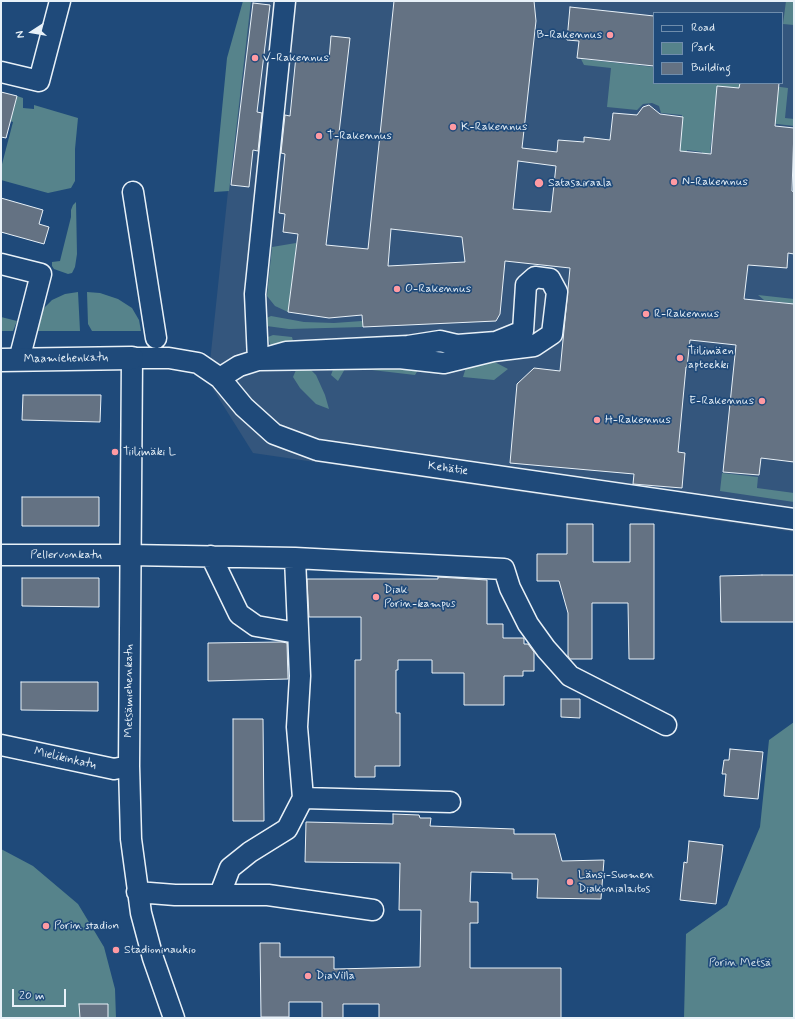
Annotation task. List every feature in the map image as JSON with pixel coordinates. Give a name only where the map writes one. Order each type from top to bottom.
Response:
[{"type":"main road","name":"Maamiehenkatu","points":[[10,360],[132,358]]},
{"type":"street","points":[[1,72],[39,81],[60,1]]},
{"type":"street","points":[[258,360],[255,294],[285,1]]},
{"type":"street","points":[[133,192],[156,338]]},
{"type":"street","points":[[1,264],[41,274],[10,360]]},
{"type":"street","points":[[220,378],[239,366],[258,360],[286,352],[408,346],[440,341],[458,352],[493,351],[534,346],[552,334],[557,292],[550,279],[535,277],[526,285],[523,331],[496,342],[458,352],[444,363],[399,358],[258,360]]},
{"type":"street","name":"Kehätie","points":[[132,358],[169,358],[198,363],[220,378],[244,406],[274,434],[317,450],[794,519]]},
{"type":"street","name":"Metsämiehenkatu","points":[[132,358],[129,766],[131,840],[141,913],[153,958],[174,1018]]},
{"type":"street","name":"Pellervonkatu","points":[[1,555],[130,554],[295,558],[504,569],[510,588],[528,624],[546,649],[570,676],[666,725]]},
{"type":"street","points":[[211,556],[239,614],[256,626],[297,633]]},
{"type":"street","points":[[220,894],[230,868],[250,852],[287,829],[303,798],[297,728],[300,676],[295,558]]},
{"type":"street","name":"Mielikinkatu","points":[[1,745],[114,769],[129,766]]},
{"type":"street","points":[[303,798],[450,802]]},
{"type":"street","points":[[137,892],[175,895],[268,895],[373,910]]},
{"type":"shaded area","points":[[248,1],[794,1],[794,532],[253,453],[208,381]]},
{"type":"green space","points":[[243,1],[251,1],[229,191],[214,192],[227,58]]},
{"type":"green space","points":[[786,1],[794,1],[794,25],[783,24]]},
{"type":"green space","points":[[581,59],[653,67],[653,84],[740,84],[739,89],[717,87],[709,162],[701,161],[702,152],[687,150],[686,159],[678,158],[682,115],[661,113],[659,106],[652,103],[643,104],[637,110],[607,107],[611,68],[584,65]]},
{"type":"green space","points":[[773,86],[788,88],[785,118],[794,119],[794,126],[769,123]]},
{"type":"green space","points":[[17,96],[23,98],[23,108],[34,109],[34,105],[78,118],[75,149],[75,181],[71,188],[48,193],[1,180],[1,168],[13,122],[10,121]]},
{"type":"green space","points":[[76,202],[77,254],[75,267],[72,273],[68,274],[54,269],[52,262],[60,261],[71,217],[71,210]]},
{"type":"green space","points":[[296,243],[288,312],[275,306],[267,296],[272,247]]},
{"type":"green space","points":[[78,292],[80,331],[33,331],[42,310],[52,300],[65,294]]},
{"type":"green space","points":[[87,292],[100,293],[118,299],[132,308],[139,320],[141,331],[92,331],[88,324]]},
{"type":"green space","points":[[758,295],[794,299],[794,304],[764,300]]},
{"type":"green space","points":[[271,316],[304,322],[334,323],[362,321],[363,327],[289,329],[259,325],[257,322]]},
{"type":"green space","points":[[1,317],[17,321],[13,331],[1,331]]},
{"type":"green space","points":[[273,335],[292,337],[293,341],[284,349],[278,349],[270,344],[268,337]]},
{"type":"green space","points":[[489,359],[508,369],[494,380],[463,377],[467,364]]},
{"type":"green space","points":[[359,363],[418,370],[415,375],[346,367],[338,381],[331,375],[334,367]]},
{"type":"green space","points":[[309,368],[316,375],[325,395],[329,409],[316,404],[300,388],[293,377],[296,370]]},
{"type":"green space","points":[[722,473],[758,477],[757,488],[794,493],[794,502],[720,491]]},
{"type":"green space","name":"Porin Metsä","points":[[794,722],[794,1018],[684,1018],[686,934],[727,905],[760,827],[769,740]]},
{"type":"green space","name":"Porin stadion","points":[[1,849],[33,866],[78,904],[104,947],[115,989],[116,1018],[1,1018]]},
{"type":"building","points":[[394,1],[534,1],[536,21],[522,148],[557,152],[558,140],[584,142],[584,137],[610,140],[613,113],[637,115],[643,107],[649,105],[660,114],[683,117],[680,151],[711,154],[717,86],[739,88],[740,84],[779,84],[775,126],[794,128],[792,191],[794,192],[794,254],[788,253],[787,268],[748,265],[744,299],[794,304],[794,462],[761,458],[759,475],[723,472],[736,345],[690,340],[678,452],[685,453],[682,488],[633,484],[634,474],[510,463],[517,384],[534,368],[560,371],[570,268],[505,261],[500,314],[496,321],[363,327],[362,315],[329,318],[288,312],[298,234],[283,232],[285,214],[279,213],[285,154],[281,153],[285,115],[290,116],[296,56],[329,60],[331,36],[350,38],[326,245],[368,249]],"holes":[[[518,161],[556,166],[551,212],[513,209]],[[391,229],[462,237],[465,262],[388,266]]]},
{"type":"building","name":"V-Rakennus","points":[[253,3],[270,5],[257,112],[262,113],[258,151],[253,150],[249,187],[231,185]]},
{"type":"building","name":"B-Rakennus","points":[[570,7],[653,16],[653,66],[577,58],[579,41],[567,40]]},
{"type":"building","points":[[1,92],[17,96],[6,138],[1,137]]},
{"type":"building","points":[[1,198],[43,210],[39,224],[49,227],[44,244],[1,232]]},
{"type":"building","points":[[23,395],[101,395],[100,422],[22,420]]},
{"type":"building","points":[[22,497],[99,497],[99,526],[22,526]]},
{"type":"building","points":[[567,524],[593,524],[593,562],[630,562],[630,524],[654,524],[654,659],[629,659],[628,603],[592,603],[592,659],[570,659],[568,656],[568,613],[559,581],[537,581],[537,554],[567,554]]},
{"type":"building","points":[[794,575],[794,622],[721,622],[720,576]]},
{"type":"building","points":[[438,577],[487,580],[487,624],[503,624],[503,638],[524,638],[524,644],[528,644],[534,652],[534,671],[523,671],[523,676],[504,676],[504,705],[464,705],[464,673],[432,673],[432,660],[398,660],[398,670],[396,670],[396,713],[400,713],[400,766],[375,766],[375,777],[355,777],[355,660],[361,660],[361,617],[309,617],[307,579],[438,579]]},
{"type":"building","points":[[22,578],[99,578],[99,607],[22,606]]},
{"type":"building","points":[[208,643],[287,643],[288,679],[208,681]]},
{"type":"building","points":[[21,682],[98,682],[98,711],[21,710]]},
{"type":"building","points":[[561,699],[580,699],[580,718],[561,717]]},
{"type":"building","points":[[233,719],[263,719],[264,821],[233,821]]},
{"type":"building","points":[[730,749],[763,752],[758,799],[724,796],[726,774],[722,774],[724,760],[729,760]]},
{"type":"building","points":[[393,814],[419,815],[420,818],[431,818],[430,826],[514,829],[514,834],[555,834],[562,861],[604,860],[601,899],[537,898],[538,879],[512,879],[512,873],[471,872],[470,902],[478,902],[478,923],[470,923],[470,968],[561,968],[561,1018],[379,1018],[379,1004],[343,1004],[343,1018],[322,1018],[322,1002],[289,1002],[289,1017],[261,1017],[260,943],[280,943],[280,957],[334,957],[334,969],[420,967],[421,910],[399,910],[400,863],[305,862],[306,822],[393,824]]},
{"type":"building","points":[[689,841],[723,845],[716,904],[680,900],[684,862],[687,863]]},
{"type":"building","points":[[79,1004],[108,1004],[108,1018],[80,1018]]},
{"type":"place","name":"B-Rakennus","points":[[610,35]]},
{"type":"place","name":"V-Rakennus","points":[[255,58]]},
{"type":"place","name":"K-Rakennus","points":[[453,127]]},
{"type":"place","name":"T-Rakennus","points":[[319,136]]},
{"type":"place","name":"N-Rakennus","points":[[674,182]]},
{"type":"place","name":"Satasairaala","points":[[539,183]]},
{"type":"place","name":"O-Rakennus","points":[[397,289]]},
{"type":"place","name":"R-Rakennus","points":[[646,314]]},
{"type":"place","name":"Tiilimäen apteekki","points":[[680,358]]},
{"type":"place","name":"E-Rakennus","points":[[762,401]]},
{"type":"place","name":"H-Rakennus","points":[[597,420]]},
{"type":"place","name":"Tiilimäki L","points":[[115,452]]},
{"type":"place","name":"Diak Porin-kampus","points":[[376,597]]},
{"type":"place","name":"Länsi-Suomen Diakonialaitos","points":[[570,882]]},
{"type":"place","name":"Porin stadion","points":[[46,926]]},
{"type":"place","name":"Stadioninaukio","points":[[116,950]]},
{"type":"place","name":"DiaVilla","points":[[308,976]]}]
